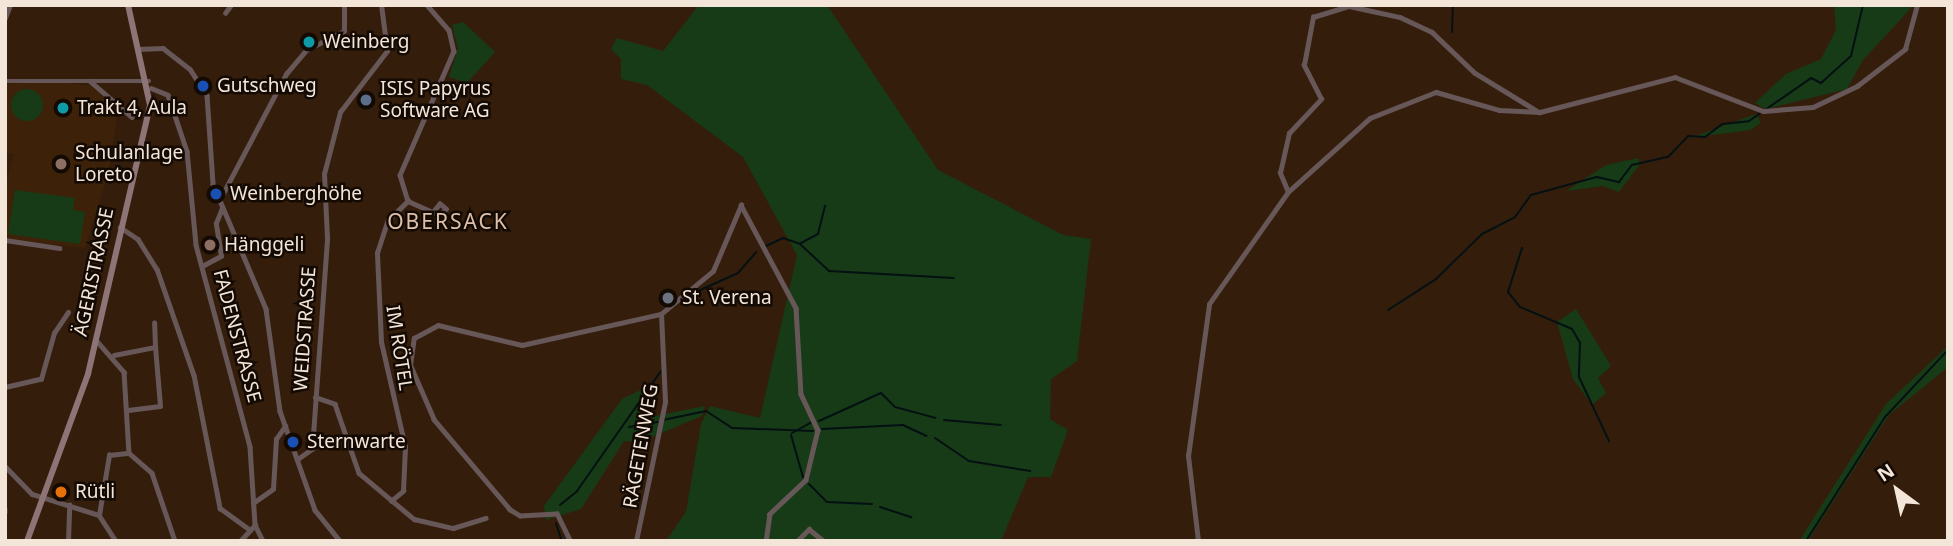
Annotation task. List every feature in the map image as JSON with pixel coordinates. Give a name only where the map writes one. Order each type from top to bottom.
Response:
[{"type":"main road","points":[[128,5],[137,49],[150,84]]},
{"type":"main road","name":"ÄGERISTRASSE","points":[[27,541],[95,339],[150,84]]},
{"type":"street","points":[[5,18],[10,5]]},
{"type":"street","points":[[225,13],[231,5]]},
{"type":"street","points":[[219,201],[286,74],[306,51],[344,31],[344,5]]},
{"type":"street","name":"WEIDSTRASSE","points":[[299,458],[312,449],[327,238],[324,174],[340,112],[387,51],[381,5]]},
{"type":"street","points":[[427,5],[449,30],[454,51],[404,156],[400,183],[408,201],[435,210]]},
{"type":"street","points":[[1198,541],[1188,456],[1203,325],[1216,289],[1288,192],[1370,118],[1418,96],[1452,93],[1499,110],[1540,112],[1675,77],[1760,110],[1826,103],[1857,86],[1905,49],[1917,5]]},
{"type":"street","points":[[1288,192],[1280,173],[1289,133],[1321,99],[1304,65],[1312,17],[1349,6],[1400,17],[1432,32],[1475,73],[1540,112]]},
{"type":"street","points":[[137,49],[163,48],[205,90],[219,201],[267,309],[285,426],[320,520],[340,541]]},
{"type":"street","points":[[5,81],[86,79],[150,84]]},
{"type":"street","points":[[86,79],[116,97],[132,117]]},
{"type":"street","name":"FADENSTRASSE","points":[[150,84],[165,90],[183,133],[192,224],[247,434],[255,525]]},
{"type":"street","name":"IM RÖTEL","points":[[391,501],[402,496],[405,447],[381,342],[376,253],[388,220],[408,201]]},
{"type":"street","points":[[570,541],[557,514],[520,516],[510,510],[435,420],[410,365],[411,345],[430,326],[522,345],[661,314],[707,280],[734,209],[744,205],[758,245],[796,308],[801,394],[818,430],[806,480],[770,514],[766,541]]},
{"type":"street","points":[[204,265],[221,256],[216,223],[222,208]]},
{"type":"street","points":[[119,227],[138,239],[158,269],[194,375],[220,508],[248,528]]},
{"type":"street","points":[[5,240],[59,248]]},
{"type":"street","points":[[5,387],[41,379],[54,333],[68,312]]},
{"type":"street","name":"RÄGETENWEG","points":[[636,541],[663,416],[661,314]]},
{"type":"street","points":[[128,410],[160,406],[154,323]]},
{"type":"street","points":[[95,339],[114,355],[124,372],[129,453]]},
{"type":"street","points":[[114,355],[155,348]]},
{"type":"street","points":[[315,397],[335,404],[352,462],[391,501],[439,528],[486,519]]},
{"type":"street","points":[[253,503],[273,489],[276,439],[285,426]]},
{"type":"street","points":[[99,515],[109,455],[129,453],[152,473],[175,541]]},
{"type":"street","points":[[6,469],[41,499],[99,515],[116,541]]},
{"type":"street","points":[[68,541],[69,505]]},
{"type":"street","points":[[240,541],[248,528],[255,525],[263,541]]},
{"type":"street","points":[[797,541],[809,529],[824,541]]},
{"type":"shaded area","name":"Schulanlage Loreto","points":[[60,82],[90,86],[119,105],[108,174],[85,248],[5,239],[5,187],[14,154],[5,152],[5,84]]},
{"type":"green space","points":[[699,5],[827,5],[938,170],[1063,235],[1091,239],[1077,361],[1051,379],[1050,419],[1068,430],[1051,477],[1028,477],[1001,541],[666,541],[686,512],[701,424],[710,406],[760,418],[797,255],[743,157],[647,85],[621,79],[621,59],[611,49],[617,38],[663,51]]},
{"type":"green space","points":[[1834,5],[1914,5],[1863,60],[1847,89],[1766,109],[1755,103],[1786,74],[1821,59],[1836,30]]},
{"type":"green space","points":[[463,22],[495,52],[467,83],[449,77],[458,48],[452,25]]},
{"type":"green space","points":[[27,89],[38,94],[43,105],[38,116],[27,121],[16,116],[11,105],[16,94]]},
{"type":"green space","points":[[1756,114],[1761,123],[1750,130],[1690,138]]},
{"type":"green space","points":[[1638,158],[1640,164],[1619,192],[1603,186],[1566,191],[1606,165]]},
{"type":"green space","points":[[15,190],[75,198],[73,210],[85,212],[80,244],[8,234]]},
{"type":"green space","points":[[1576,309],[1611,366],[1598,378],[1606,393],[1592,405],[1573,379],[1557,322]]},
{"type":"green space","points":[[1948,346],[1948,367],[1889,415],[1808,541],[1799,541],[1886,404]]},
{"type":"green space","points":[[645,388],[652,400],[645,418],[705,406],[702,416],[640,442],[624,441],[581,509],[546,520],[544,506],[622,399]]},
{"type":"waterway","points":[[1452,32],[1453,5]]},
{"type":"waterway","points":[[1388,310],[1436,279],[1482,234],[1515,217],[1531,195],[1597,177],[1619,182],[1632,165],[1668,157],[1688,136],[1705,137],[1722,124],[1749,121],[1811,78],[1821,83],[1851,56],[1863,5]]},
{"type":"waterway","points":[[801,243],[818,234],[825,206]]},
{"type":"waterway","points":[[766,246],[783,238],[800,244],[829,271],[954,278]]},
{"type":"waterway","points":[[1522,248],[1508,292],[1520,307],[1572,329],[1580,343],[1579,377],[1609,441]]},
{"type":"waterway","points":[[698,291],[738,273],[756,252]]},
{"type":"waterway","points":[[1806,541],[1885,417],[1948,350]]},
{"type":"waterway","points":[[560,505],[577,491],[661,371]]},
{"type":"waterway","points":[[819,421],[881,393],[895,407],[936,418]]},
{"type":"waterway","points":[[663,420],[706,411],[732,428],[813,431]]},
{"type":"waterway","points":[[944,420],[1001,425]]},
{"type":"waterway","points":[[629,427],[658,422]]},
{"type":"waterway","points":[[792,433],[810,423]]},
{"type":"waterway","points":[[822,429],[903,425],[927,436]]},
{"type":"waterway","points":[[791,435],[803,477]]},
{"type":"waterway","points":[[935,438],[969,461],[1030,471]]},
{"type":"waterway","points":[[809,484],[827,502],[872,504]]},
{"type":"waterway","points":[[880,507],[911,517]]},
{"type":"waterway","points":[[556,523],[562,541]]},
{"type":"place","name":"Weinberg","points":[[309,42]]},
{"type":"place","name":"Gutschweg","points":[[203,86]]},
{"type":"place","name":"ISIS Papyrus Software AG","points":[[366,100]]},
{"type":"place","name":"Trakt 4, Aula","points":[[63,108]]},
{"type":"place","name":"Schulanlage Loreto","points":[[61,164]]},
{"type":"place","name":"Weinberghöhe","points":[[216,194]]},
{"type":"place","name":"Hänggeli","points":[[210,245]]},
{"type":"place","name":"St. Verena","points":[[668,298]]},
{"type":"place","name":"Sternwarte","points":[[293,442]]},
{"type":"place","name":"Rütli","points":[[61,492]]},
{"type":"district","name":"OBERSACK","points":[[448,221]]}]
